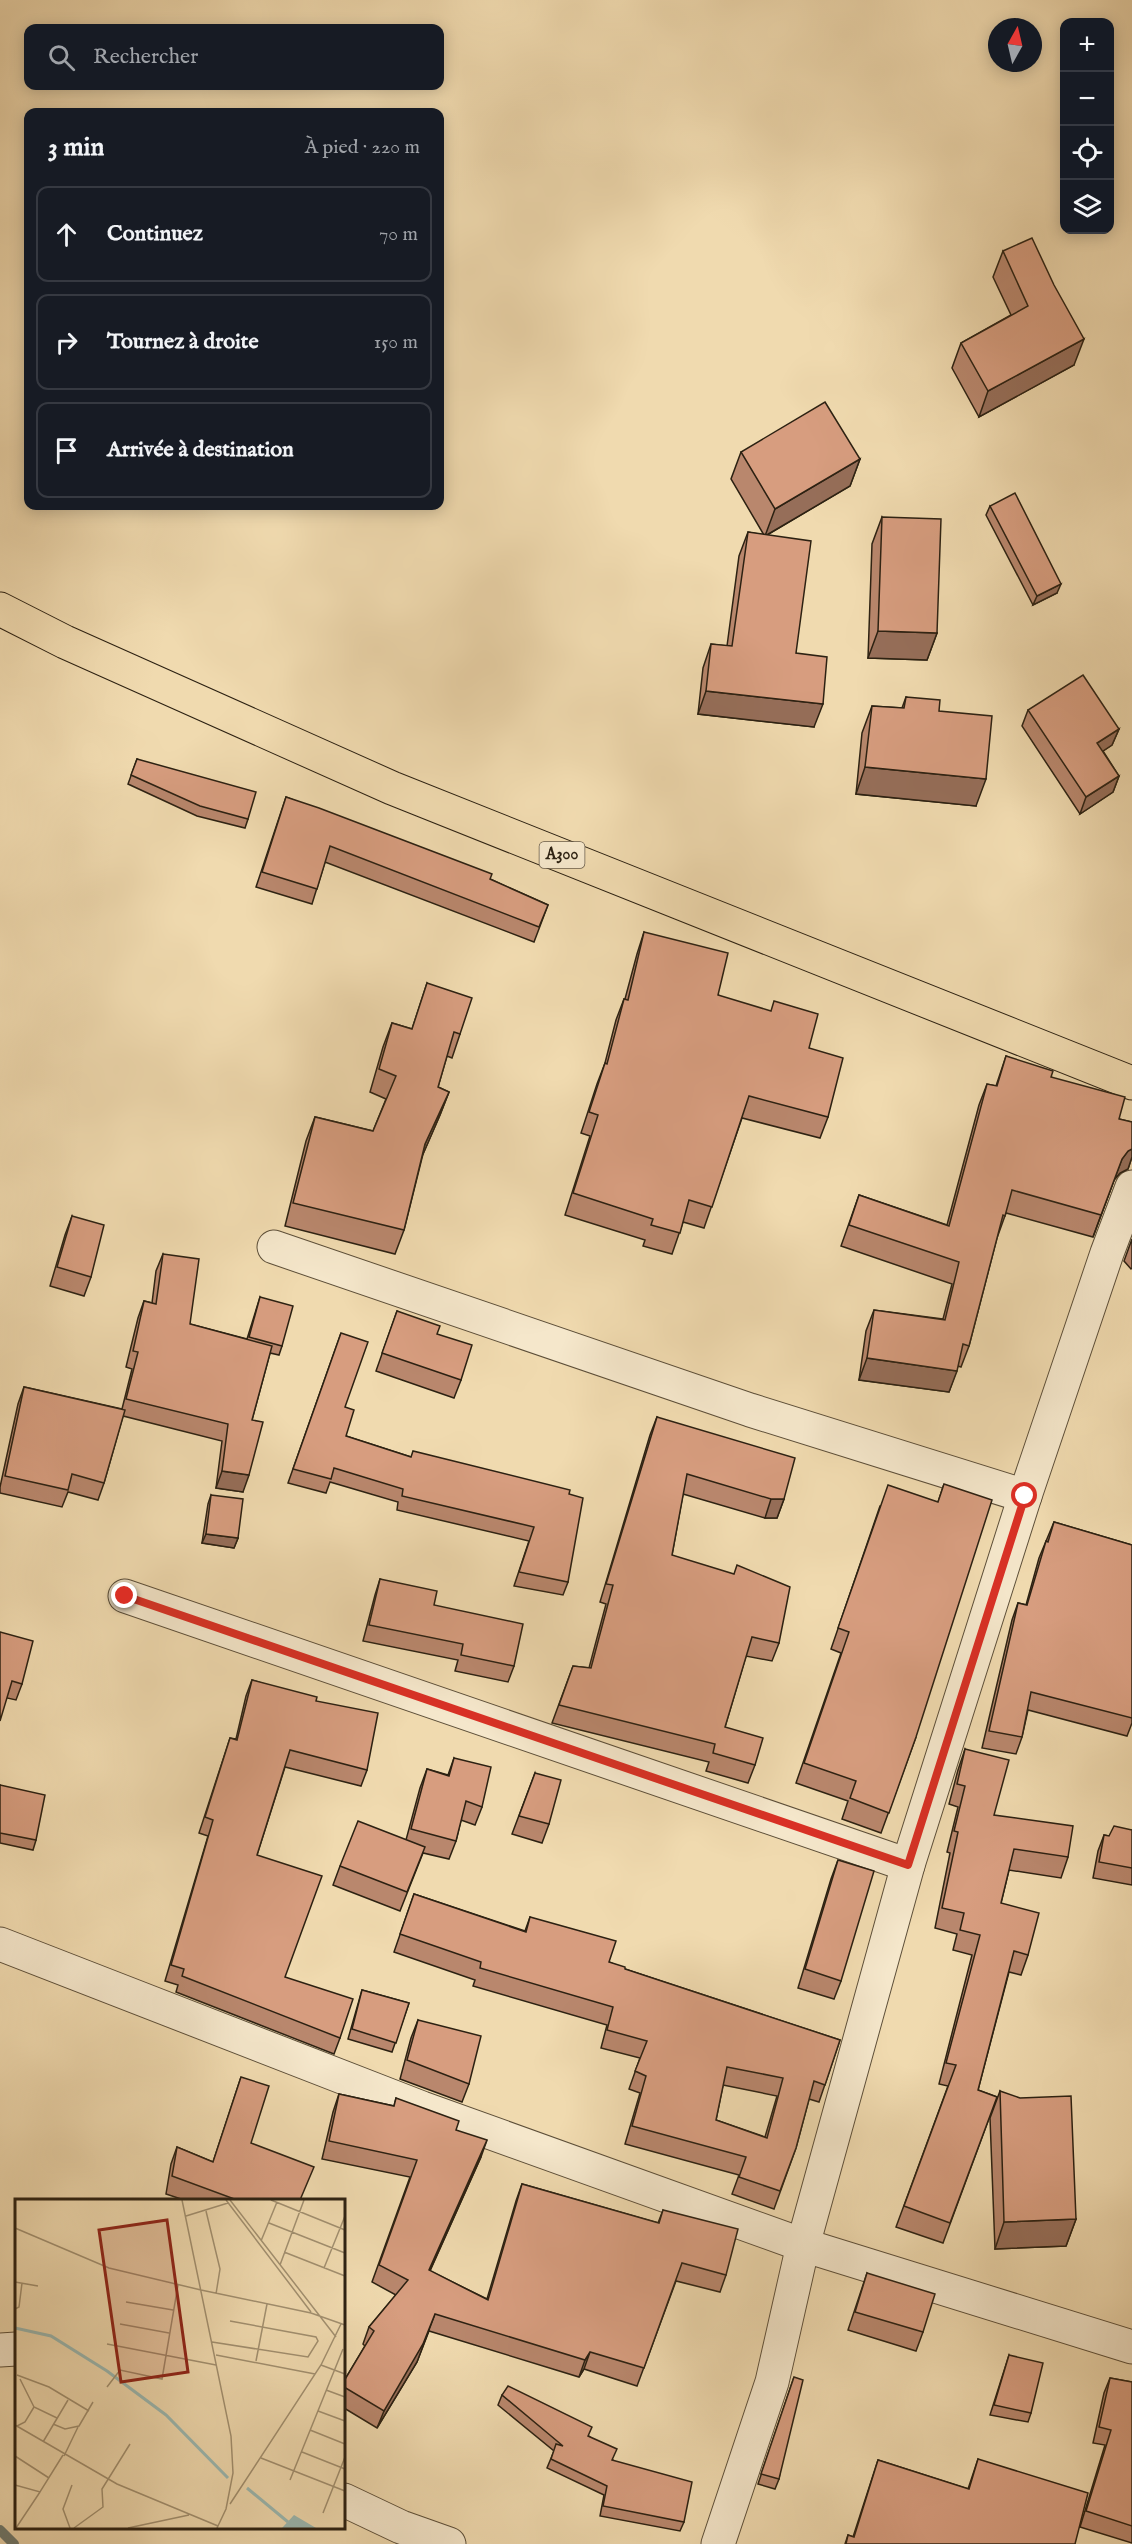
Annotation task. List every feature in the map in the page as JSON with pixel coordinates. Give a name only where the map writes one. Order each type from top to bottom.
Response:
[{"type":"highway","name":"A300","points":[[0,609],[65,642],[392,788],[1132,1083]]},
{"type":"street","points":[[718,2544],[772,2382],[803,2245],[908,1865],[1025,1496],[1107,1253],[1132,1187]]},
{"type":"street","points":[[274,1247],[750,1410],[1025,1496]]},
{"type":"street","points":[[125,1596],[908,1865]]},
{"type":"street","points":[[0,1944],[422,2108],[803,2245],[1132,2347]]},
{"type":"street","points":[[0,2350],[15,2349]]},
{"type":"street","points":[[345,2500],[401,2527],[449,2544]]},
{"type":"building","points":[[1032,238],[1054,285],[1084,339],[988,391],[961,343],[1028,306],[1003,251]]},
{"type":"building","points":[[825,402],[860,459],[775,509],[741,452]]},
{"type":"building","points":[[1015,493],[1061,584],[1037,596],[990,506]]},
{"type":"building","points":[[882,517],[941,519],[937,633],[878,631]]},
{"type":"building","points":[[748,532],[811,541],[796,653],[827,657],[823,704],[706,691],[711,644],[732,646]]},
{"type":"building","points":[[1083,675],[1119,729],[1097,743],[1119,776],[1086,797],[1028,710]]},
{"type":"building","points":[[906,697],[940,700],[939,711],[992,716],[986,779],[865,767],[872,706],[904,708]]},
{"type":"building","points":[[137,759],[256,792],[248,819],[200,806],[131,775]]},
{"type":"building","points":[[286,797],[492,874],[490,879],[548,905],[539,927],[330,846],[317,889],[262,872]]},
{"type":"building","points":[[644,932],[728,953],[718,995],[771,1011],[774,1001],[818,1014],[809,1048],[843,1058],[828,1117],[749,1096],[712,1207],[689,1200],[680,1233],[651,1225],[653,1219],[573,1193],[598,1115],[589,1112],[605,1063],[607,1064],[624,999],[628,1000]]},
{"type":"building","points":[[427,983],[472,998],[460,1034],[454,1032],[438,1087],[449,1092],[425,1144],[404,1230],[293,1203],[315,1117],[373,1131],[396,1076],[379,1069],[392,1023],[412,1029]]},
{"type":"building","points":[[1006,1056],[1053,1071],[1051,1077],[1125,1097],[1119,1119],[1132,1122],[1132,1149],[1122,1159],[1101,1215],[1012,1190],[1005,1216],[1003,1215],[969,1346],[963,1344],[957,1371],[867,1358],[874,1310],[945,1320],[959,1262],[849,1225],[859,1195],[949,1226],[987,1084],[997,1086]]},
{"type":"building","points":[[72,1216],[104,1225],[91,1277],[57,1267]]},
{"type":"building","points":[[163,1254],[199,1259],[190,1324],[272,1346],[252,1420],[263,1422],[249,1475],[222,1471],[228,1424],[126,1399],[138,1352],[133,1351],[144,1301],[156,1304]]},
{"type":"building","points":[[260,1297],[293,1306],[282,1346],[249,1337]]},
{"type":"building","points":[[397,1311],[440,1326],[437,1334],[472,1345],[461,1380],[382,1353]]},
{"type":"building","points":[[341,1333],[368,1342],[345,1407],[354,1410],[346,1436],[411,1457],[413,1451],[570,1490],[569,1494],[583,1498],[568,1582],[519,1572],[534,1527],[402,1496],[403,1489],[334,1468],[331,1479],[293,1469]]},
{"type":"building","points":[[24,1387],[125,1410],[104,1483],[72,1474],[68,1490],[5,1476]]},
{"type":"building","points":[[657,1417],[795,1458],[784,1499],[771,1499],[687,1474],[672,1555],[734,1574],[737,1565],[790,1587],[779,1643],[752,1637],[725,1727],[763,1738],[755,1765],[713,1753],[715,1744],[559,1705],[573,1666],[591,1668],[613,1585],[606,1584]]},
{"type":"building","points":[[944,1484],[992,1500],[916,1737],[889,1813],[850,1798],[856,1781],[804,1763],[849,1632],[838,1628],[888,1485],[938,1502]]},
{"type":"building","points":[[211,1495],[243,1499],[238,1538],[206,1534]]},
{"type":"building","points":[[1054,1522],[1132,1545],[1132,1718],[1031,1692],[1022,1737],[989,1731],[1018,1603],[1027,1605]]},
{"type":"building","points":[[380,1579],[437,1591],[434,1605],[523,1624],[514,1666],[461,1655],[463,1644],[369,1625]]},
{"type":"building","points":[[0,1632],[33,1641],[22,1684],[12,1681],[0,1721]]},
{"type":"building","points":[[252,1680],[317,1697],[316,1701],[378,1713],[367,1770],[290,1750],[257,1855],[322,1876],[285,1977],[353,1999],[340,2038],[182,1976],[184,1969],[171,1965],[213,1820],[205,1817],[230,1738],[237,1740]]},
{"type":"building","points":[[965,1749],[1009,1760],[994,1815],[1073,1826],[1068,1857],[1014,1849],[1001,1903],[1039,1913],[1028,1955],[1014,1951],[978,2090],[997,2097],[950,2223],[904,2206],[956,2065],[946,2063],[980,1935],[960,1930],[964,1913],[942,1908],[958,1832],[954,1831],[965,1786],[957,1784]]},
{"type":"building","points":[[454,1758],[491,1767],[482,1807],[466,1801],[456,1841],[411,1829],[427,1769],[449,1776]]},
{"type":"building","points":[[535,1773],[561,1780],[549,1824],[519,1816]]},
{"type":"building","points":[[0,1785],[45,1795],[36,1840],[0,1833]]},
{"type":"building","points":[[358,1821],[425,1847],[407,1892],[340,1866]]},
{"type":"building","points":[[1114,1826],[1132,1830],[1132,1868],[1099,1862],[1104,1835],[1109,1836]]},
{"type":"building","points":[[838,1860],[874,1871],[841,1981],[805,1969]]},
{"type":"building","points":[[414,1894],[526,1932],[530,1917],[616,1941],[609,1962],[625,1967],[625,1969],[840,2040],[825,2085],[814,2081],[796,2148],[780,2191],[739,2177],[746,2157],[632,2126],[646,2076],[635,2071],[647,2041],[607,2030],[613,2007],[480,1968],[481,1962],[400,1934]],"holes":[[[727,2067],[783,2078],[767,2138],[716,2120]]]},
{"type":"building","points":[[362,1990],[409,2003],[396,2043],[352,2029]]},
{"type":"building","points":[[418,2020],[481,2036],[469,2084],[407,2060]]},
{"type":"building","points":[[241,2077],[269,2086],[251,2143],[314,2167],[300,2199],[234,2199],[172,2176],[177,2147],[213,2162]]},
{"type":"building","points":[[1000,2091],[1020,2098],[1071,2096],[1076,2219],[1004,2222]]},
{"type":"building","points":[[339,2094],[394,2106],[396,2098],[459,2121],[456,2130],[487,2140],[429,2270],[488,2300],[522,2184],[659,2223],[663,2210],[738,2229],[726,2275],[682,2263],[644,2368],[590,2352],[585,2360],[435,2314],[423,2344],[384,2411],[345,2388],[345,2379],[374,2331],[369,2327],[408,2280],[379,2265],[417,2160],[329,2141]]},
{"type":"building","points":[[867,2273],[935,2294],[923,2332],[855,2312]]},
{"type":"building","points":[[1009,2355],[1043,2363],[1031,2413],[994,2405]]},
{"type":"building","points":[[794,2377],[803,2380],[779,2479],[761,2474]]},
{"type":"building","points":[[1110,2378],[1132,2382],[1132,2526],[1086,2511],[1111,2430],[1099,2427]]},
{"type":"building","points":[[508,2386],[592,2427],[588,2436],[617,2449],[612,2460],[692,2482],[684,2522],[603,2506],[607,2486],[551,2459],[556,2444],[563,2446],[502,2395]]},
{"type":"building","points":[[978,2459],[1088,2493],[1075,2544],[846,2544],[848,2535],[854,2537],[878,2460],[969,2489]]},
{"type":"waterway","points":[[0,2530],[14,2544]]},
{"type":"route","points":[[125,1596],[908,1865],[1025,1496]]}]
